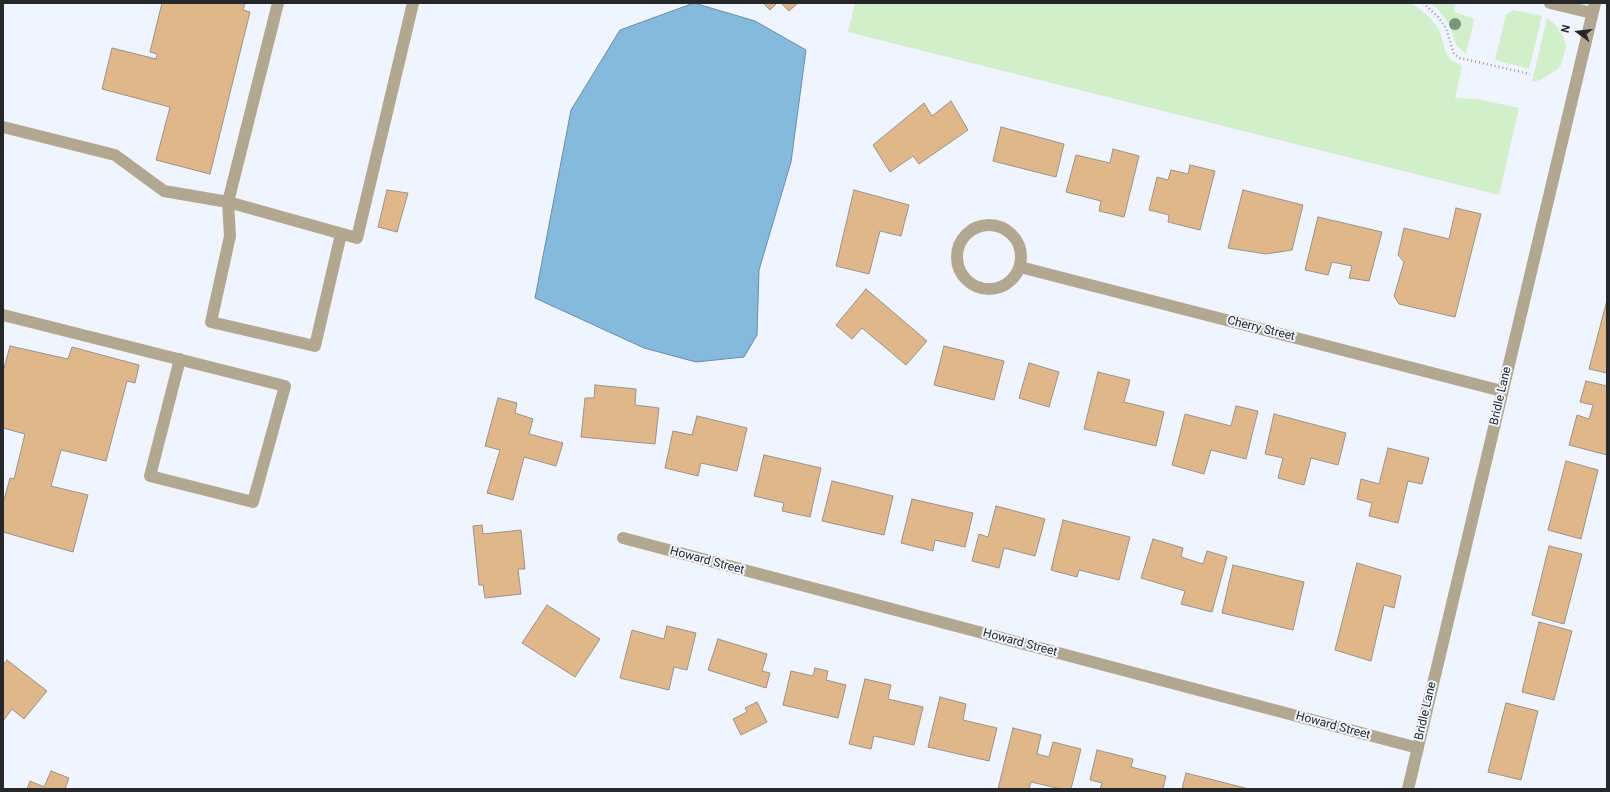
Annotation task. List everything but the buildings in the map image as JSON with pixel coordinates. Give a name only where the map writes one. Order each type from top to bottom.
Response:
[{"type":"street","points":[[278,3],[228,202],[230,236],[211,322],[315,346],[341,234]]},
{"type":"street","points":[[3,127],[116,155],[164,191],[228,202],[357,238],[413,3]]},
{"type":"street","points":[[1550,3],[1594,8]]},
{"type":"street","name":"Bridle Lane","points":[[1408,789],[1594,8]]},
{"type":"street","points":[[988,224],[998,226],[1008,230],[1020,247],[1022,257],[1020,268],[1007,284],[998,288],[988,289],[977,287],[968,282],[961,273],[957,262],[957,251],[961,241],[968,232],[978,226],[988,224]]},
{"type":"street","name":"Cherry Street","points":[[1020,268],[1502,391]]},
{"type":"street","points":[[3,315],[285,386],[253,502],[150,476],[180,360]]},
{"type":"street","name":"Howard Street","points":[[623,538],[1418,748]]},
{"type":"path","points":[[1423,3],[1438,17],[1446,28],[1454,54],[1460,58],[1530,74]]},
{"type":"green space","points":[[855,3],[1412,3],[1429,17],[1439,29],[1446,53],[1450,59],[1462,66],[1455,98],[1477,99],[1519,108],[1499,195],[848,32]]},
{"type":"green space","points":[[1430,3],[1456,3],[1454,12],[1474,20],[1466,54],[1456,45],[1449,24],[1436,7]]},
{"type":"green space","points":[[1513,10],[1542,16],[1529,69],[1495,60],[1506,15]]},
{"type":"green space","points":[[1547,18],[1559,28],[1564,37],[1566,47],[1561,65],[1558,69],[1540,80],[1532,82]]},
{"type":"water","points":[[694,3],[755,21],[806,50],[791,162],[759,270],[757,335],[744,357],[696,362],[644,348],[535,298],[571,110],[620,30]]}]
